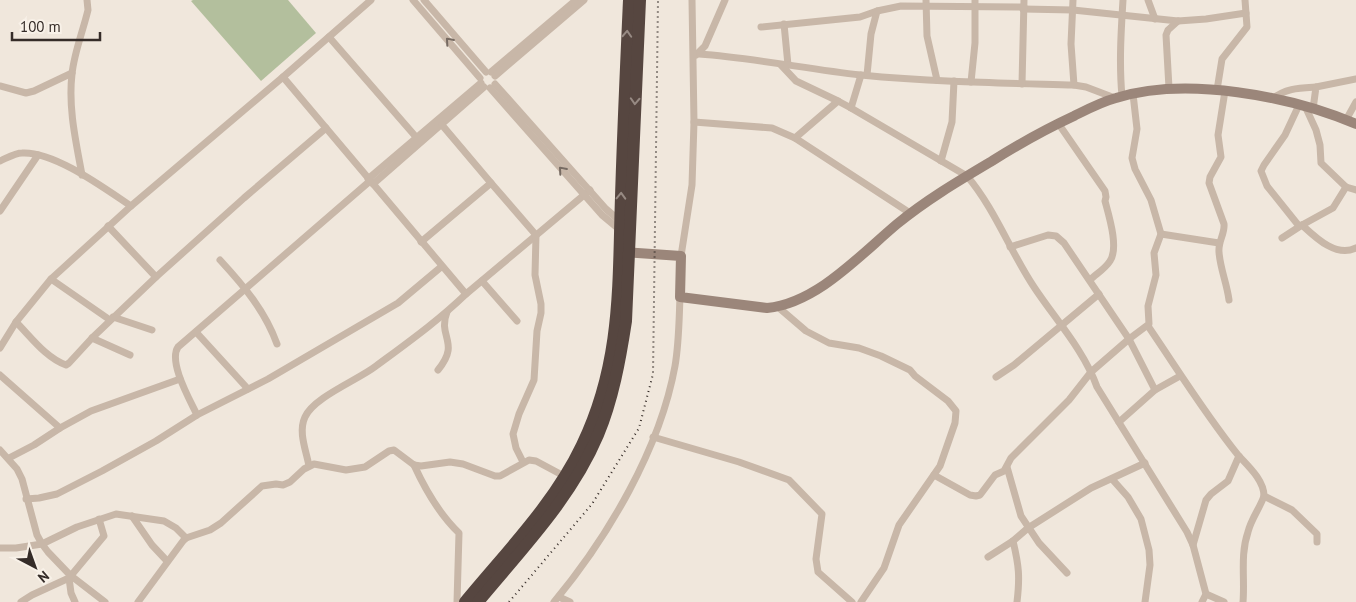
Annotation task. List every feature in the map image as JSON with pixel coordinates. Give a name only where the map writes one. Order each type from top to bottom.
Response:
[{"type":"highway","points":[[478,602],[539,529],[562,498],[598,436],[608,408],[620,361],[626,321],[624,252],[620,225],[629,0]]},
{"type":"highway","points":[[464,602],[534,520],[582,446],[597,411],[616,328],[624,252],[640,0]]},
{"type":"street","points":[[82,175],[71,113],[72,73],[88,10],[87,0]]},
{"type":"street","points":[[0,348],[16,322],[51,279],[108,226],[371,0]]},
{"type":"street","points":[[413,0],[486,84],[587,193],[602,215],[620,225]]},
{"type":"street","points":[[424,0],[491,73]]},
{"type":"street","points":[[197,416],[180,379],[175,356],[176,351],[370,181],[442,125],[486,84],[491,73],[576,0]]},
{"type":"street","points":[[370,181],[416,137],[486,84],[491,73],[584,0]]},
{"type":"street","points":[[570,602],[556,599],[597,545],[618,512],[663,413],[675,365],[681,256],[692,185],[696,55],[692,0]]},
{"type":"street","points":[[696,55],[705,46],[725,0]]},
{"type":"street","points":[[1073,0],[1071,44],[1074,85]]},
{"type":"street","points":[[1118,97],[1122,0]]},
{"type":"street","points":[[1148,0],[1155,19]]},
{"type":"street","points":[[1229,300],[1219,254],[1219,243],[1224,231],[1224,224],[1209,183],[1213,170],[1221,157],[1218,135],[1222,59],[1245,31],[1247,24],[1245,0]]},
{"type":"street","points":[[761,27],[834,18],[860,17],[877,11],[926,3],[1024,5],[1178,21],[1246,14]]},
{"type":"street","points":[[926,3],[927,36],[937,80]]},
{"type":"street","points":[[971,82],[975,44],[976,3]]},
{"type":"street","points":[[1022,84],[1024,5]]},
{"type":"street","points":[[852,108],[864,75],[877,11]]},
{"type":"street","points":[[1169,88],[1166,34],[1178,21]]},
{"type":"street","points":[[784,24],[785,65],[796,81],[852,108],[967,176],[978,189],[999,223],[1010,248],[1092,372],[1097,387],[1146,463],[1193,545],[1206,594],[1202,602]]},
{"type":"street","points":[[328,37],[416,137]]},
{"type":"street","points":[[696,55],[738,56],[785,65],[864,75],[971,82],[1086,86],[1118,97]]},
{"type":"street","points":[[0,86],[26,93],[72,73]]},
{"type":"street","points":[[282,78],[466,294]]},
{"type":"street","points":[[1272,99],[1284,91],[1295,88],[1316,87],[1356,79]]},
{"type":"street","points":[[941,161],[952,122],[954,81]]},
{"type":"street","points":[[1316,87],[1306,107],[1264,165],[1262,171],[1267,186],[1300,225],[1333,248],[1351,251],[1356,248]]},
{"type":"street","points":[[680,297],[766,308],[778,307],[808,296],[834,278],[910,213],[967,176],[1033,135],[1118,97],[1169,88],[1221,90],[1306,107],[1351,122],[1356,102]]},
{"type":"street","points":[[934,475],[961,490],[976,496],[980,495],[995,475],[1004,471],[1011,458],[1069,400],[1092,372],[1129,339],[1148,326],[1150,319],[1148,306],[1156,276],[1154,253],[1161,234],[1151,200],[1135,169],[1132,158],[1137,129],[1133,94]]},
{"type":"street","points":[[795,138],[838,101]]},
{"type":"street","points":[[1306,107],[1316,130],[1320,145],[1321,163],[1346,187],[1356,190]]},
{"type":"street","points":[[694,122],[772,128],[795,138],[910,213]]},
{"type":"street","points":[[1058,123],[1105,191],[1114,253],[1109,262],[1090,280]]},
{"type":"street","points":[[442,125],[536,235],[535,275],[541,313],[537,331],[534,380],[518,414],[513,434],[516,448],[523,462]]},
{"type":"street","points":[[16,322],[48,354],[66,365],[156,277],[326,128]]},
{"type":"street","points":[[0,161],[25,152],[50,158],[82,175],[131,206]]},
{"type":"street","points":[[0,211],[38,156]]},
{"type":"street","points":[[422,242],[491,183]]},
{"type":"street","points":[[1282,238],[1300,225],[1333,208],[1346,187]]},
{"type":"street","points":[[309,466],[301,434],[307,413],[337,389],[375,366],[447,312],[587,193]]},
{"type":"street","points":[[108,226],[156,277]]},
{"type":"street","points":[[1161,234],[1219,243]]},
{"type":"street","points":[[1010,248],[1048,235],[1056,236],[1064,243],[1129,339],[1155,390]]},
{"type":"street","points":[[624,252],[681,256]]},
{"type":"street","points":[[220,260],[246,288],[267,319],[277,344]]},
{"type":"street","points":[[26,499],[40,498],[64,490],[309,356],[398,303],[441,266]]},
{"type":"street","points":[[51,279],[112,318],[152,330]]},
{"type":"street","points":[[482,281],[517,321]]},
{"type":"street","points":[[996,377],[1014,365],[1099,294]]},
{"type":"street","points":[[778,307],[806,331],[829,343],[859,348],[902,365],[948,401],[956,411],[956,423],[940,466],[899,525],[884,568],[861,602]]},
{"type":"street","points":[[438,370],[448,355],[449,347],[444,324],[447,312]]},
{"type":"street","points":[[1148,326],[1213,424],[1262,484],[1264,496],[1248,530],[1242,558],[1243,602]]},
{"type":"street","points":[[196,332],[248,389]]},
{"type":"street","points":[[92,338],[130,355]]},
{"type":"street","points":[[0,375],[60,428]]},
{"type":"street","points":[[1119,422],[1155,390],[1180,376]]},
{"type":"street","points":[[9,458],[91,411],[180,379]]},
{"type":"street","points":[[653,437],[740,462],[789,480],[822,514],[816,559],[818,572],[852,602]]},
{"type":"street","points":[[0,450],[9,458],[22,479],[37,535],[42,544],[70,577],[105,602]]},
{"type":"street","points":[[138,602],[186,538],[210,530],[222,523],[262,486],[283,485],[290,482],[309,466],[323,465],[346,470],[365,467],[389,451],[394,450],[414,465],[428,493],[449,523],[459,532],[457,602]]},
{"type":"street","points":[[1193,545],[1206,500],[1228,481],[1240,456]]},
{"type":"street","points":[[414,465],[421,466],[450,462],[463,464],[495,476],[500,476],[523,462],[536,460],[564,476]]},
{"type":"street","points":[[988,558],[1013,542],[1028,528],[1091,488],[1146,463]]},
{"type":"street","points":[[1007,467],[1021,516],[1039,543],[1066,573]]},
{"type":"street","points":[[1112,479],[1128,497],[1140,519],[1149,550],[1150,565],[1145,602]]},
{"type":"street","points":[[1264,496],[1292,510],[1316,534],[1317,542]]},
{"type":"street","points":[[0,548],[16,548],[42,544],[99,519],[116,514],[164,521],[176,528],[186,538]]},
{"type":"street","points":[[132,516],[152,545],[167,561]]},
{"type":"street","points":[[22,602],[32,595],[70,577],[104,536],[99,519]]},
{"type":"street","points":[[1013,542],[1020,579],[1016,602]]},
{"type":"street","points":[[70,577],[71,593],[74,602]]},
{"type":"street","points":[[1206,594],[1224,602]]},
{"type":"green space","points":[[288,0],[316,33],[261,81],[191,1]]},
{"type":"railway","points":[[509,602],[592,504],[639,428],[653,374],[658,0]]}]
